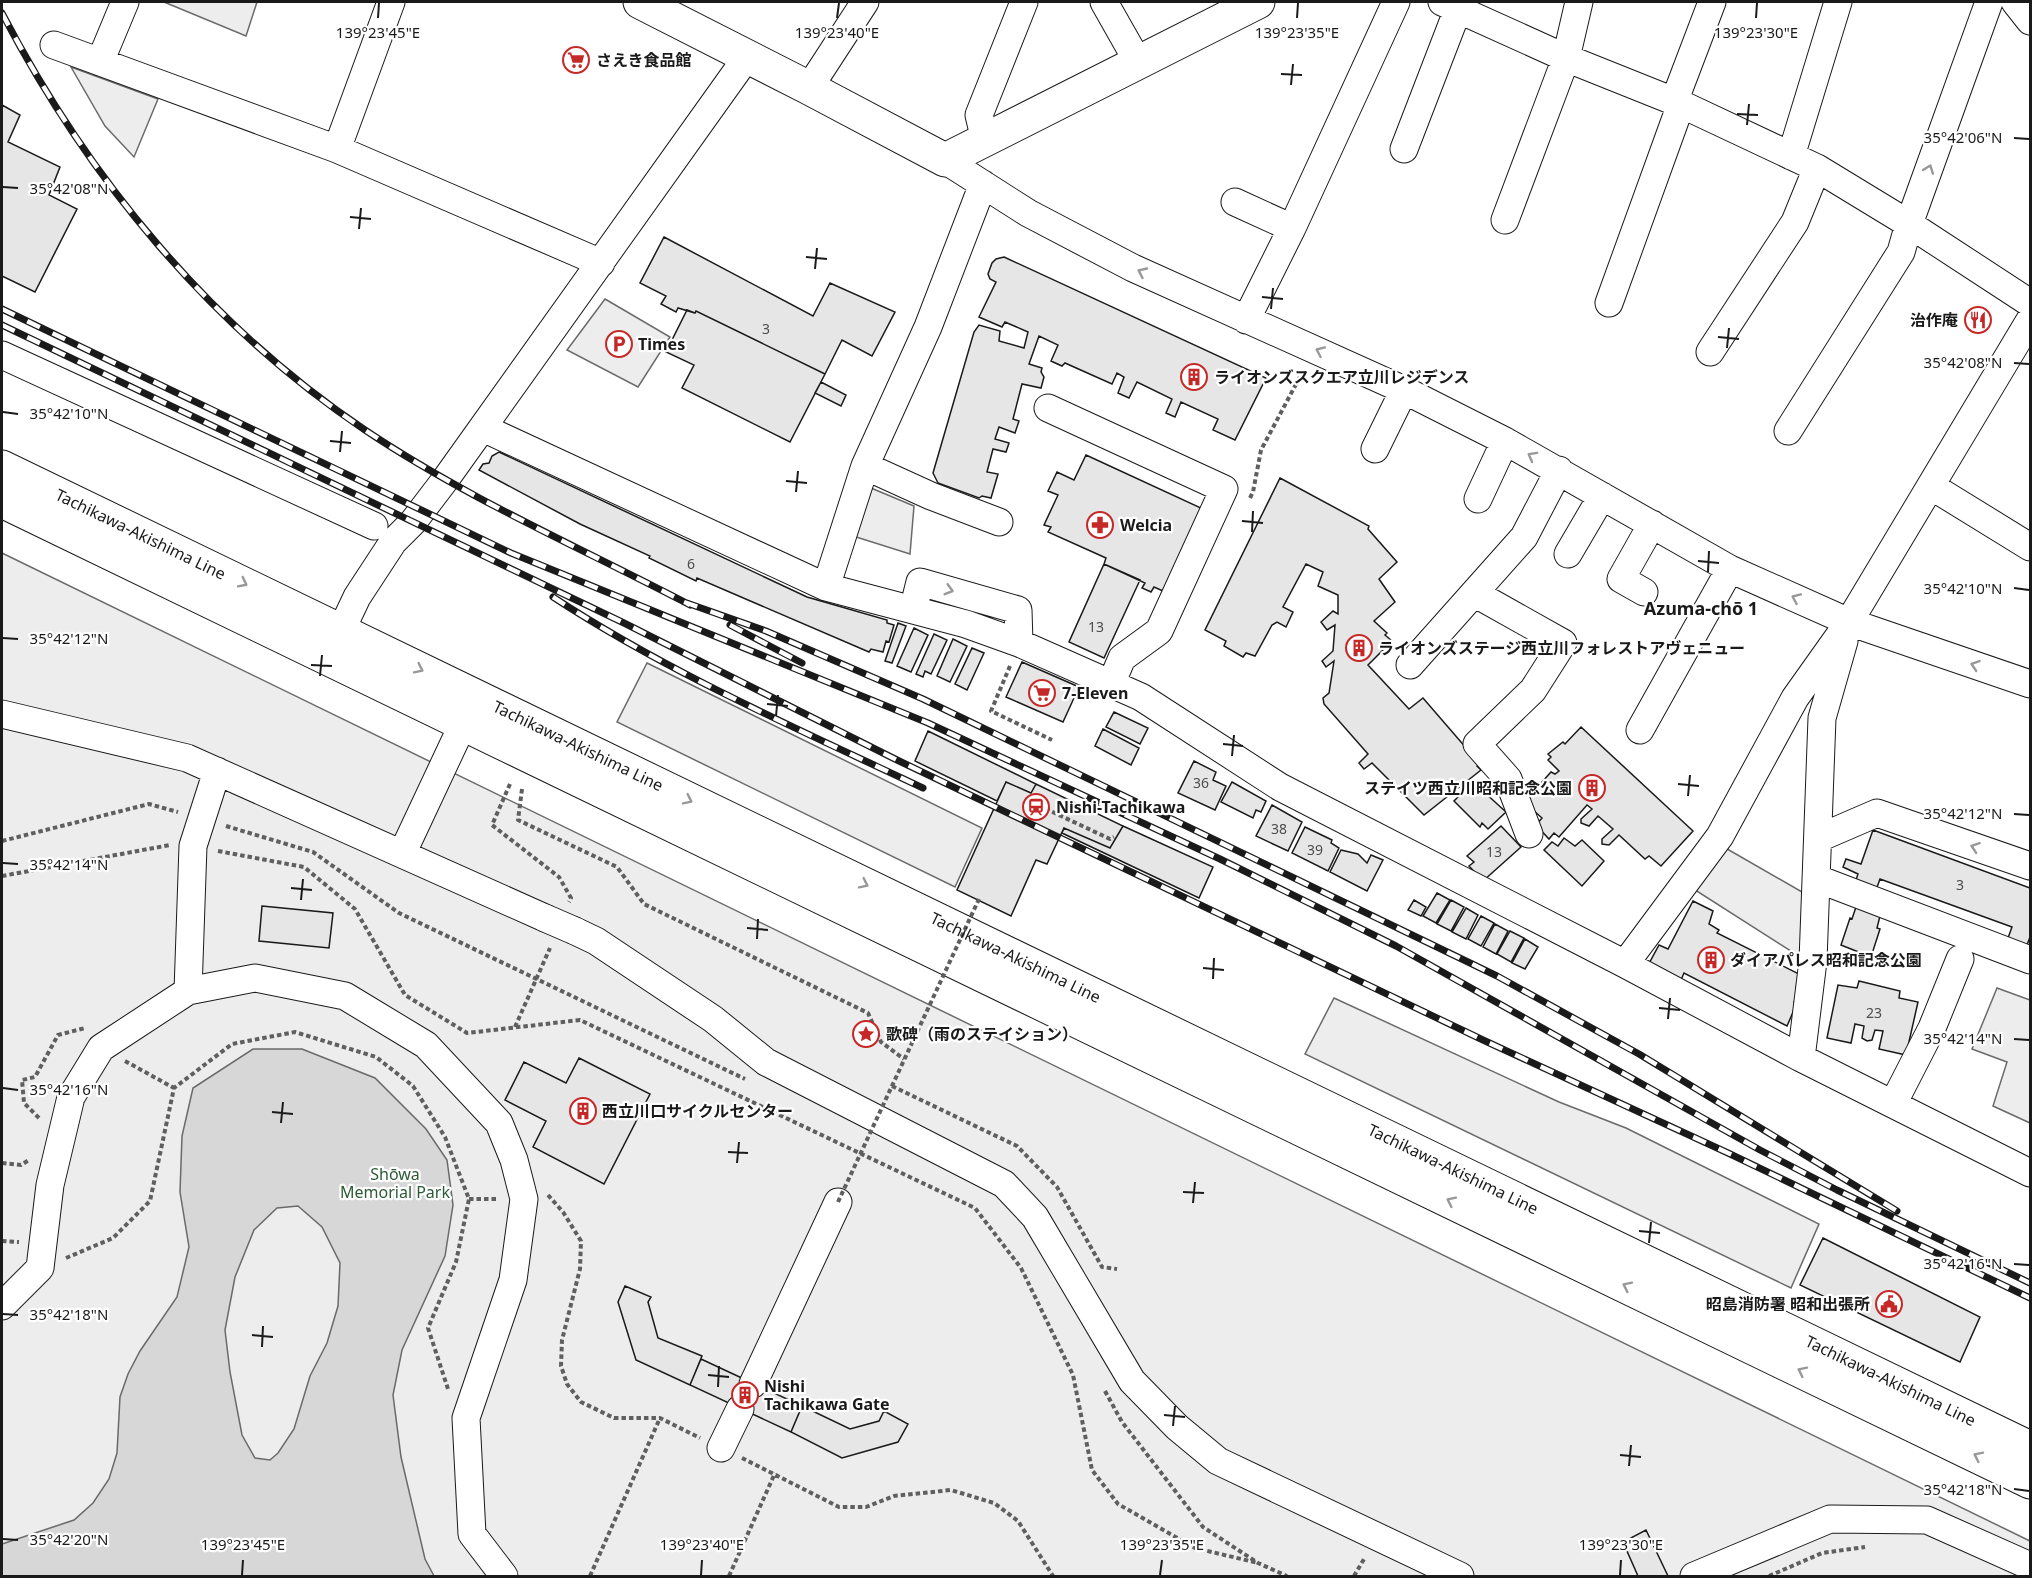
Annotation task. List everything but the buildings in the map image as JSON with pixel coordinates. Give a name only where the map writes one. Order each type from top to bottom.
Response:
[{"type":"main road","points":[[641,2],[945,160],[1258,2]]},
{"type":"main road","name":"Tachikawa-Akishima Line","points":[[2,467],[335,645],[1841,1373],[2031,1482]]},
{"type":"main road","name":"Tachikawa-Akishima Line","points":[[2,501],[335,645],[463,724],[1841,1373],[2031,1448]]},
{"type":"street","points":[[100,62],[125,2]]},
{"type":"street","points":[[337,149],[391,2]]},
{"type":"street","points":[[809,88],[865,2]]},
{"type":"street","points":[[985,140],[979,115],[1024,2]]},
{"type":"street","points":[[1104,2],[1138,62]]},
{"type":"street","points":[[1246,320],[1292,228],[1396,2]]},
{"type":"street","points":[[1505,220],[1566,58],[1579,2]]},
{"type":"street","points":[[1609,303],[1712,2]]},
{"type":"street","points":[[1791,156],[1838,2]]},
{"type":"street","points":[[1788,431],[1901,252],[1989,2]]},
{"type":"street","points":[[2015,2],[2031,21]]},
{"type":"street","points":[[1404,149],[1450,5],[1566,58],[1677,103],[1816,168],[1909,224],[2031,303]]},
{"type":"street","points":[[54,45],[337,149],[601,263]]},
{"type":"street","points":[[335,645],[357,597],[393,542],[422,511],[483,428],[747,57]]},
{"type":"street","points":[[945,160],[1028,213],[1133,268],[1404,390],[1505,441],[1730,569],[1849,622],[2031,684]]},
{"type":"street","points":[[1710,352],[1795,222],[1816,168]]},
{"type":"street","points":[[826,587],[865,466],[928,327],[983,184]]},
{"type":"street","points":[[1235,202],[1292,228]]},
{"type":"street","points":[[1625,964],[1720,836],[1795,698],[1849,622],[2031,320]]},
{"type":"street","points":[[2,354],[374,526]]},
{"type":"street","points":[[1375,449],[1404,390]]},
{"type":"street","points":[[1048,408],[1224,489],[1159,631],[1122,658],[1111,684]]},
{"type":"street","points":[[483,428],[826,587],[966,624],[1019,643],[1141,697],[1280,786],[1625,964],[1801,1058],[2031,1173]]},
{"type":"street","points":[[1478,499],[1505,441]]},
{"type":"street","points":[[865,466],[931,496],[999,522]]},
{"type":"street","points":[[1410,665],[1524,537],[1559,470]]},
{"type":"street","points":[[1931,486],[2031,547]]},
{"type":"street","points":[[1568,554],[1602,496]]},
{"type":"street","points":[[1644,592],[1621,579],[1652,524]]},
{"type":"street","points":[[1640,730],[1730,569]]},
{"type":"street","points":[[1474,593],[1563,643],[1533,690],[1477,744],[1508,779],[1529,834]]},
{"type":"street","points":[[1801,1058],[1813,961],[1818,879],[1822,718],[1849,622]]},
{"type":"street","points":[[2,714],[187,758],[596,941],[713,1019],[766,1062],[1004,1184],[1035,1217],[1132,1382],[1177,1427],[1218,1461],[1460,1576]]},
{"type":"street","points":[[402,854],[463,724]]},
{"type":"street","points":[[188,991],[193,846],[217,771]]},
{"type":"street","points":[[1819,838],[1877,813],[2031,866]]},
{"type":"street","points":[[1818,879],[2031,960]]},
{"type":"street","points":[[1893,1104],[1932,1028],[1960,959]]},
{"type":"street","points":[[2,1306],[40,1268],[50,1185],[71,1097],[101,1048],[188,991],[255,978],[345,996],[426,1045],[499,1123],[514,1160],[524,1198],[513,1280],[466,1418],[472,1534],[504,1576]]},
{"type":"street","points":[[753,1384],[838,1202]]},
{"type":"street","points":[[721,1448],[740,1409]]},
{"type":"street","points":[[1694,1576],[1830,1519],[1927,1520],[2031,1566]]},
{"type":"path","points":[[1019,643],[991,711],[1052,740]]},
{"type":"path","points":[[522,789],[519,820],[617,867],[644,904],[868,1013],[881,1042],[904,1059]]},
{"type":"path","points":[[1025,799],[1110,839],[1114,837]]},
{"type":"path","points":[[2,841],[149,804],[313,852],[399,913],[749,1081]]},
{"type":"path","points":[[2,876],[178,843],[304,867],[355,909],[405,996],[467,1033],[580,1020],[975,1208],[1021,1268],[1073,1375],[1092,1470],[1118,1503],[1195,1548],[1258,1563]]},
{"type":"path","points":[[838,1202],[979,899]]},
{"type":"path","points":[[40,1268],[113,1238],[150,1201],[174,1088],[232,1044],[295,1032],[376,1058],[413,1086],[445,1137],[469,1199],[456,1262],[428,1328],[447,1386],[466,1418]]},
{"type":"path","points":[[101,1048],[174,1088]]},
{"type":"path","points":[[865,1137],[875,1142]]},
{"type":"path","points":[[1100,1381],[1122,1422],[1203,1527],[1258,1563],[1287,1576]]},
{"type":"path","points":[[590,1576],[660,1418]]},
{"type":"path","points":[[729,1576],[775,1473]]},
{"type":"path","points":[[1769,1576],[1822,1553],[1866,1547]]},
{"type":"shaded area","points":[[164,2],[257,2],[246,36]]},
{"type":"shaded area","points":[[71,67],[158,99],[134,157],[105,126]]},
{"type":"shaded area","name":"Times","points":[[605,299],[670,337],[638,387],[567,350]]},
{"type":"shaded area","points":[[871,488],[914,506],[910,554],[853,536]]},
{"type":"shaded area","name":"Shōwa Memorial Park","points":[[2,553],[2030,1541],[2030,1576],[2,1576]]},
{"type":"shaded area","points":[[647,663],[982,828],[955,887],[617,722]]},
{"type":"shaded area","points":[[1722,846],[1809,896],[1805,960],[1692,888]]},
{"type":"shaded area","points":[[1997,988],[2030,1000],[2030,1123],[1993,1106],[2007,1062],[1972,1049]]},
{"type":"shaded area","points":[[1334,998],[1559,1102],[1626,1128],[1819,1224],[1791,1288],[1305,1054]]},
{"type":"shaded area","points":[[253,1049],[302,1049],[375,1078],[426,1129],[447,1160],[453,1205],[445,1256],[402,1350],[393,1395],[401,1457],[425,1559],[434,1576],[2,1576],[2,1544],[74,1520],[93,1503],[109,1479],[117,1453],[120,1397],[128,1374],[140,1351],[177,1297],[189,1247],[180,1192],[182,1136],[193,1088]],"holes":[[[298,1206],[322,1227],[340,1263],[338,1306],[327,1343],[310,1376],[294,1429],[278,1453],[270,1460],[255,1458],[242,1435],[225,1330],[235,1277],[254,1230],[277,1208]]]},
{"type":"railway","points":[[2,13],[36,74],[73,133],[114,190],[205,296],[255,344],[308,389],[404,455],[484,501],[690,605]]},
{"type":"railway","points":[[2,309],[511,553],[928,723],[1220,859],[1396,946],[1760,1150],[1837,1190],[2030,1283]]},
{"type":"railway","points":[[2,325],[624,623],[895,759],[2030,1298]]},
{"type":"railway","points":[[553,597],[597,625],[688,675],[923,788]]},
{"type":"railway","points":[[684,602],[766,631],[923,699],[1497,976],[1639,1054],[1897,1211]]},
{"type":"railway","points":[[730,625],[802,663]]},
{"type":"place","name":"さえき食品館","points":[[576,60]]},
{"type":"place","name":"治作庵","points":[[1978,320]]},
{"type":"place","name":"Times","points":[[619,344]]},
{"type":"place","name":"ライオンズスクエア立川レジデンス","points":[[1194,377]]},
{"type":"place","name":"Welcia","points":[[1100,525]]},
{"type":"place","name":"ライオンズステージ西立川フォレストアヴェニュー","points":[[1359,648]]},
{"type":"place","name":"7-Eleven","points":[[1042,693]]},
{"type":"place","name":"ステイツ西立川昭和記念公園","points":[[1592,788]]},
{"type":"place","name":"Nishi-Tachikawa","points":[[1036,807]]},
{"type":"place","name":"ダイアパレス昭和記念公園","points":[[1711,960]]},
{"type":"place","name":"歌碑（雨のステイション）","points":[[866,1034]]},
{"type":"place","name":"西立川口サイクルセンター","points":[[583,1111]]},
{"type":"place","name":"昭島消防署 昭和出張所","points":[[1889,1304]]},
{"type":"place","name":"Nishi Tachikawa Gate","points":[[745,1395]]},
{"type":"district","name":"Azuma-chō 1","points":[[1701,609]]}]
